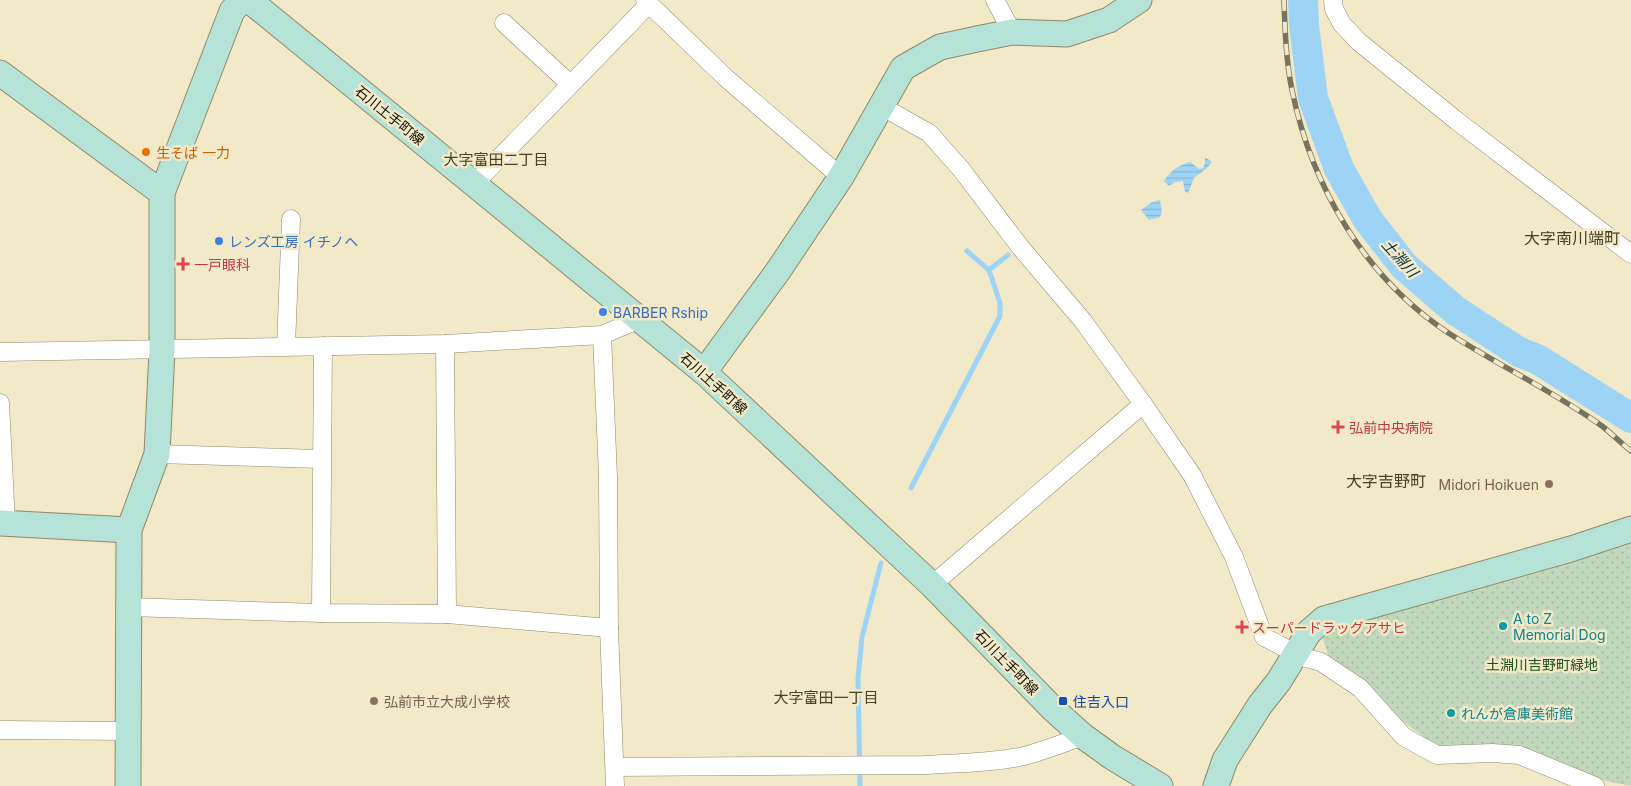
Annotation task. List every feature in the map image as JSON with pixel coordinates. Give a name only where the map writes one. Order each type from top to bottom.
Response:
[{"type":"street","points":[[128,786],[129,530],[157,454],[162,350],[162,193],[232,11],[242,0]]},
{"type":"street","name":"石川土手町線","points":[[249,0],[704,372],[932,585],[1054,710],[1083,736],[1112,757],[1160,786]]},
{"type":"street","points":[[995,0],[1012,32]]},
{"type":"street","points":[[704,372],[778,271],[841,177],[903,68],[940,47],[1012,32],[1066,34],[1109,20],[1139,0]]},
{"type":"street","points":[[1333,0],[1334,9],[1342,24],[1358,42],[1457,121],[1631,254]]},
{"type":"street","points":[[474,184],[647,2],[726,78],[841,177]]},
{"type":"street","points":[[504,22],[570,84]]},
{"type":"street","points":[[0,73],[162,193]]},
{"type":"street","points":[[881,106],[929,133],[961,169],[1021,248],[1083,321],[1143,404],[1192,474],[1234,557],[1264,637],[1296,653],[1321,662],[1360,688],[1404,737],[1437,755],[1518,754],[1595,786]]},
{"type":"street","points":[[286,346],[290,219]]},
{"type":"street","points":[[0,352],[445,344],[602,334],[640,320]]},
{"type":"street","points":[[602,334],[608,477],[615,786]]},
{"type":"street","points":[[445,344],[447,614]]},
{"type":"street","points":[[321,612],[323,346]]},
{"type":"street","points":[[0,403],[3,523],[129,530]]},
{"type":"street","points":[[932,585],[1143,404]]},
{"type":"street","points":[[157,454],[321,458]]},
{"type":"street","points":[[1216,786],[1225,760],[1260,706],[1279,681],[1309,632],[1324,619],[1571,549],[1631,529]]},
{"type":"street","points":[[128,607],[447,614],[610,628]]},
{"type":"street","points":[[0,730],[128,731]]},
{"type":"street","points":[[615,767],[860,766],[955,763],[1022,756],[1059,746],[1083,736]]},
{"type":"green space","name":"土淵川吉野町緑地","points":[[1631,541],[1631,786],[1434,745],[1383,706],[1329,658],[1323,639],[1326,630],[1575,562]]},
{"type":"water","points":[[1205,157],[1212,162],[1194,178],[1188,193],[1185,192],[1183,181],[1175,182],[1169,186],[1164,181],[1175,169],[1190,162],[1199,169],[1203,168]]},
{"type":"water","points":[[1160,200],[1162,212],[1160,217],[1149,220],[1141,210],[1152,202]]},
{"type":"waterway","name":"土淵川","points":[[1303,0],[1304,25],[1313,98],[1339,169],[1368,220],[1404,266],[1456,311],[1519,352],[1537,359],[1631,418]]},
{"type":"waterway","points":[[911,488],[1000,316],[1000,303],[989,270],[967,251]]},
{"type":"waterway","points":[[989,270],[1008,255]]},
{"type":"waterway","points":[[860,786],[858,678],[862,637],[881,563]]},
{"type":"railway","points":[[1284,0],[1288,68],[1301,126],[1313,162],[1329,196],[1347,228],[1368,258],[1420,312],[1450,334],[1584,414],[1602,426],[1631,451]]},
{"type":"place","name":"生そば 一力","points":[[146,152]]},
{"type":"place","name":"レンズ工房 イチノヘ","points":[[219,241]]},
{"type":"place","name":"一戸眼科","points":[[183,264]]},
{"type":"place","name":"BARBER Rship","points":[[603,312]]},
{"type":"place","name":"弘前中央病院","points":[[1338,427]]},
{"type":"place","name":"Midori Hoikuen","points":[[1549,484]]},
{"type":"place","name":"A to Z Memorial Dog","points":[[1503,626]]},
{"type":"place","name":"スーパードラッグアサヒ","points":[[1242,627]]},
{"type":"place","name":"弘前市立大成小学校","points":[[374,701]]},
{"type":"place","name":"住吉入口","points":[[1063,701]]},
{"type":"place","name":"れんが倉庫美術館","points":[[1451,713]]},
{"type":"district","name":"大字富田二丁目","points":[[496,159]]},
{"type":"district","name":"大字南川端町","points":[[1572,238]]},
{"type":"district","name":"大字吉野町","points":[[1386,481]]},
{"type":"district","name":"大字富田一丁目","points":[[826,697]]}]
